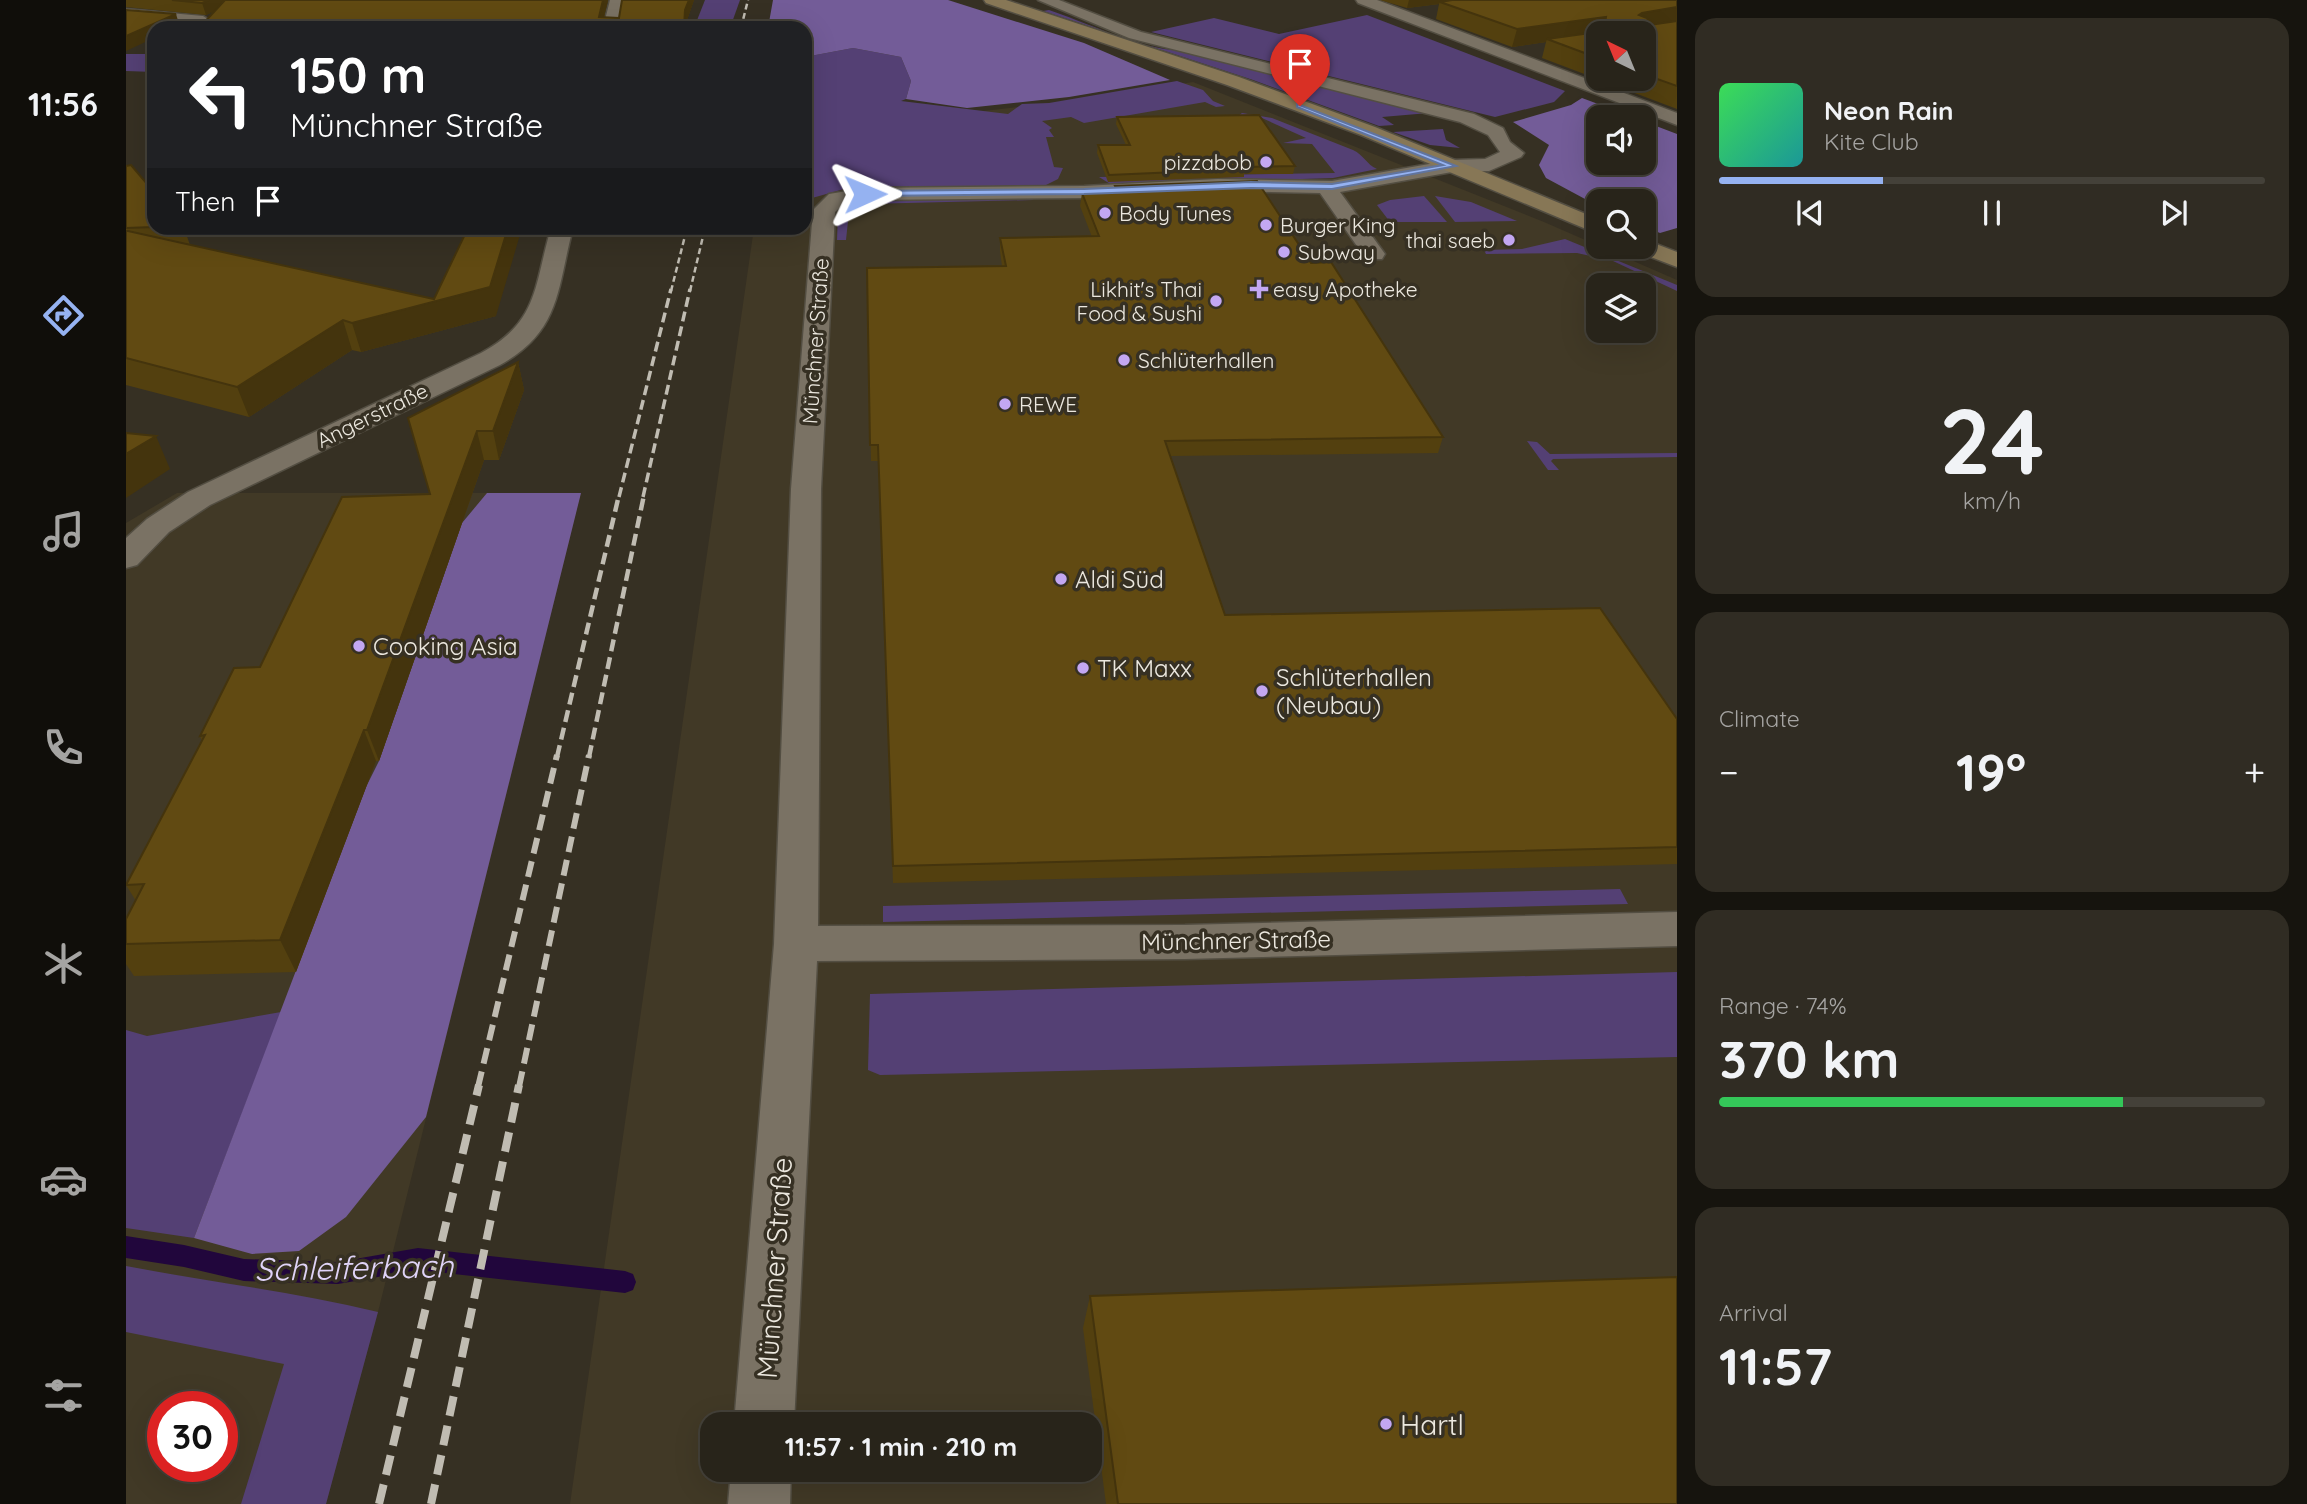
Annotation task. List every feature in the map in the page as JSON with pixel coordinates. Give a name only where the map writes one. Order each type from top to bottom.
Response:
[{"type":"main road","points":[[991,0],[1278,97],[1586,222]]},
{"type":"main road","points":[[1656,251],[1677,260]]},
{"type":"street","points":[[612,21],[617,0]]},
{"type":"street","name":"Münchner Straße","points":[[765,1412],[796,944],[806,489],[824,210],[837,199],[865,194],[1084,192],[1251,185],[1332,187],[1452,166],[1489,165],[1514,153],[1502,145],[1496,132],[1467,118],[1135,35],[1045,0]]},
{"type":"street","points":[[1363,0],[1677,119]]},
{"type":"street","points":[[1406,17],[1437,12]]},
{"type":"street","points":[[126,14],[204,21]]},
{"type":"street","points":[[1510,56],[1544,50]]},
{"type":"street","points":[[1332,187],[1329,191],[1374,254]]},
{"type":"street","name":"Angerstraße","points":[[126,558],[149,532],[180,512],[236,481],[469,368],[517,341],[530,329],[539,312],[560,235]]},
{"type":"street","name":"Münchner Straße","points":[[796,944],[1185,942],[1677,929]]},
{"type":"street","points":[[759,1504],[760,1482]]},
{"type":"shaded area","points":[[705,0],[740,0],[732,21],[697,21]]},
{"type":"shaded area","points":[[773,0],[948,0],[1084,43],[1170,80],[1069,97],[967,108],[906,99],[911,81],[901,57],[853,48],[812,56],[812,21],[769,21]]},
{"type":"shaded area","points":[[1049,10],[1063,15],[1113,34],[1043,11]]},
{"type":"shaded area","points":[[1367,15],[1565,91],[1554,102],[1495,117],[1151,32],[1214,18],[1279,34]]},
{"type":"shaded area","points":[[1140,43],[1169,50],[1183,50],[1429,113],[1382,117],[1394,125],[1379,126],[1253,80]]},
{"type":"shaded area","points":[[853,48],[901,57],[911,81],[906,99],[901,101],[1008,114],[1022,104],[1049,103],[1177,81],[1203,90],[1213,101],[1225,106],[1216,107],[1205,102],[1084,123],[1071,117],[1042,121],[1052,128],[1049,130],[1054,137],[1046,137],[1054,167],[1063,168],[1058,179],[1046,185],[844,189],[812,198],[812,56]]},
{"type":"shaded area","points":[[126,54],[147,54],[147,72],[126,71]]},
{"type":"shaded area","points":[[1193,82],[1586,240],[1586,259],[1629,259],[1677,280],[1677,1504],[570,1504],[753,235],[812,235],[812,103],[958,114],[1086,99]]},
{"type":"shaded area","points":[[1582,98],[1601,105],[1586,105],[1586,175],[1656,175],[1656,126],[1677,134],[1677,228],[1660,233],[1656,231],[1656,189],[1586,189],[1586,200],[1546,178],[1539,165],[1549,145],[1513,122],[1571,105]]},
{"type":"shaded area","points":[[1242,113],[1272,118],[1353,150],[1377,169],[1333,178],[1112,185],[1099,177],[1335,173],[1312,144],[1283,143],[1306,138],[1262,118],[1252,120],[1238,116]]},
{"type":"shaded area","points":[[1443,129],[1446,140],[1460,148],[1430,145],[1393,132]]},
{"type":"shaded area","points":[[1424,196],[1447,222],[1390,222],[1377,205],[1390,200]]},
{"type":"shaded area","points":[[1435,196],[1471,202],[1517,221],[1455,222]]},
{"type":"shaded area","points":[[1032,197],[1033,200],[866,204],[849,212],[846,240],[837,240],[838,214],[848,206],[864,201]]},
{"type":"shaded area","points":[[1565,239],[1586,248],[1586,255],[1486,254],[1484,250],[1522,249]]},
{"type":"shaded area","points":[[1604,259],[1614,259],[1648,273],[1639,273]]},
{"type":"shaded area","points":[[1656,276],[1677,285],[1677,291],[1656,281]]},
{"type":"shaded area","points":[[1527,441],[1537,442],[1550,454],[1677,453],[1677,457],[1553,459],[1551,461],[1559,470],[1548,470]]},
{"type":"shaded area","points":[[177,493],[581,493],[378,1312],[326,1504],[126,1504],[126,523]]},
{"type":"shaded area","points":[[487,493],[581,493],[426,1117],[346,1217],[299,1251],[252,1254],[194,1238],[366,787],[379,761],[462,523]]},
{"type":"shaded area","points":[[1620,889],[1628,904],[883,922],[883,906]]},
{"type":"shaded area","points":[[1677,972],[1677,1057],[880,1075],[868,1070],[870,994]]},
{"type":"shaded area","points":[[281,1012],[194,1238],[126,1228],[126,1030],[147,1036]]},
{"type":"shaded area","points":[[126,1266],[378,1312],[326,1504],[241,1504],[284,1364],[126,1332]]},
{"type":"building","points":[[172,0],[209,0],[202,3]]},
{"type":"building","points":[[225,0],[603,0],[599,17],[619,18],[622,0],[689,0],[684,21],[206,21]]},
{"type":"building","points":[[1677,0],[1677,7],[1639,15],[1648,21],[1605,21],[1606,17],[1517,29],[1440,2]]},
{"type":"building","points":[[126,10],[176,14],[160,21],[147,21],[147,27],[126,36]]},
{"type":"building","points":[[1677,21],[1677,86],[1656,79],[1656,24]]},
{"type":"building","points":[[1586,34],[1586,54],[1547,39]]},
{"type":"building","points":[[1259,115],[1295,166],[1109,175],[1098,145],[1130,145],[1117,117]]},
{"type":"building","points":[[131,165],[147,184],[147,227],[126,228],[126,166]]},
{"type":"building","name":"Schlüterhallen (Neubau)","points":[[1257,181],[1311,263],[1331,262],[1443,437],[1165,441],[1225,615],[1600,608],[1677,719],[1677,847],[893,866],[878,445],[870,445],[867,268],[1006,266],[1000,238],[1099,236],[1082,193],[1118,192],[1115,186]]},
{"type":"building","points":[[126,231],[434,299],[465,235],[506,235],[490,287],[352,323],[343,320],[237,387],[126,358]]},
{"type":"building","points":[[518,362],[493,431],[477,431],[367,730],[364,730],[280,940],[126,944],[126,919],[144,884],[126,885],[205,735],[200,736],[234,668],[260,667],[342,497],[430,494],[408,418]]},
{"type":"building","points":[[126,433],[156,436],[126,454]]},
{"type":"building","name":"Hartl","points":[[1677,1277],[1677,1504],[1118,1504],[1090,1296]]},
{"type":"waterway","name":"Schleiferbach","points":[[126,1247],[184,1256],[244,1270],[338,1273],[418,1259],[625,1282]]},
{"type":"railway","points":[[743,21],[748,0]]},
{"type":"railway","points":[[671,291],[685,235]]},
{"type":"railway","points":[[690,291],[703,235]]},
{"type":"railway","points":[[619,497],[671,289]]},
{"type":"railway","points":[[643,497],[690,289]]},
{"type":"railway","points":[[557,757],[619,495]]},
{"type":"railway","points":[[589,757],[644,495]]},
{"type":"railway","points":[[478,1087],[557,755]]},
{"type":"railway","points":[[519,1087],[589,755]]},
{"type":"railway","points":[[379,1504],[479,1085]]},
{"type":"railway","points":[[431,1504],[519,1085]]},
{"type":"place","name":"pizzabob","points":[[1266,162]]},
{"type":"place","name":"Body Tunes","points":[[1105,213]]},
{"type":"place","name":"Burger King","points":[[1266,225]]},
{"type":"place","name":"thai saeb","points":[[1509,240]]},
{"type":"place","name":"Subway","points":[[1284,252]]},
{"type":"place","name":"easy Apotheke","points":[[1259,289]]},
{"type":"place","name":"Likhit's Thai Food & Sushi","points":[[1216,301]]},
{"type":"place","name":"Schlüterhallen","points":[[1124,360]]},
{"type":"place","name":"REWE","points":[[1005,404]]},
{"type":"place","name":"Aldi Süd","points":[[1061,579]]},
{"type":"place","name":"Cooking Asia","points":[[359,646]]},
{"type":"place","name":"TK Maxx","points":[[1083,668]]},
{"type":"place","name":"Schlüterhallen (Neubau)","points":[[1262,691]]},
{"type":"place","name":"Hartl","points":[[1386,1424]]},
{"type":"route","points":[[865,194],[1084,192],[1251,185],[1332,187],[1452,166],[1300,106]]}]
